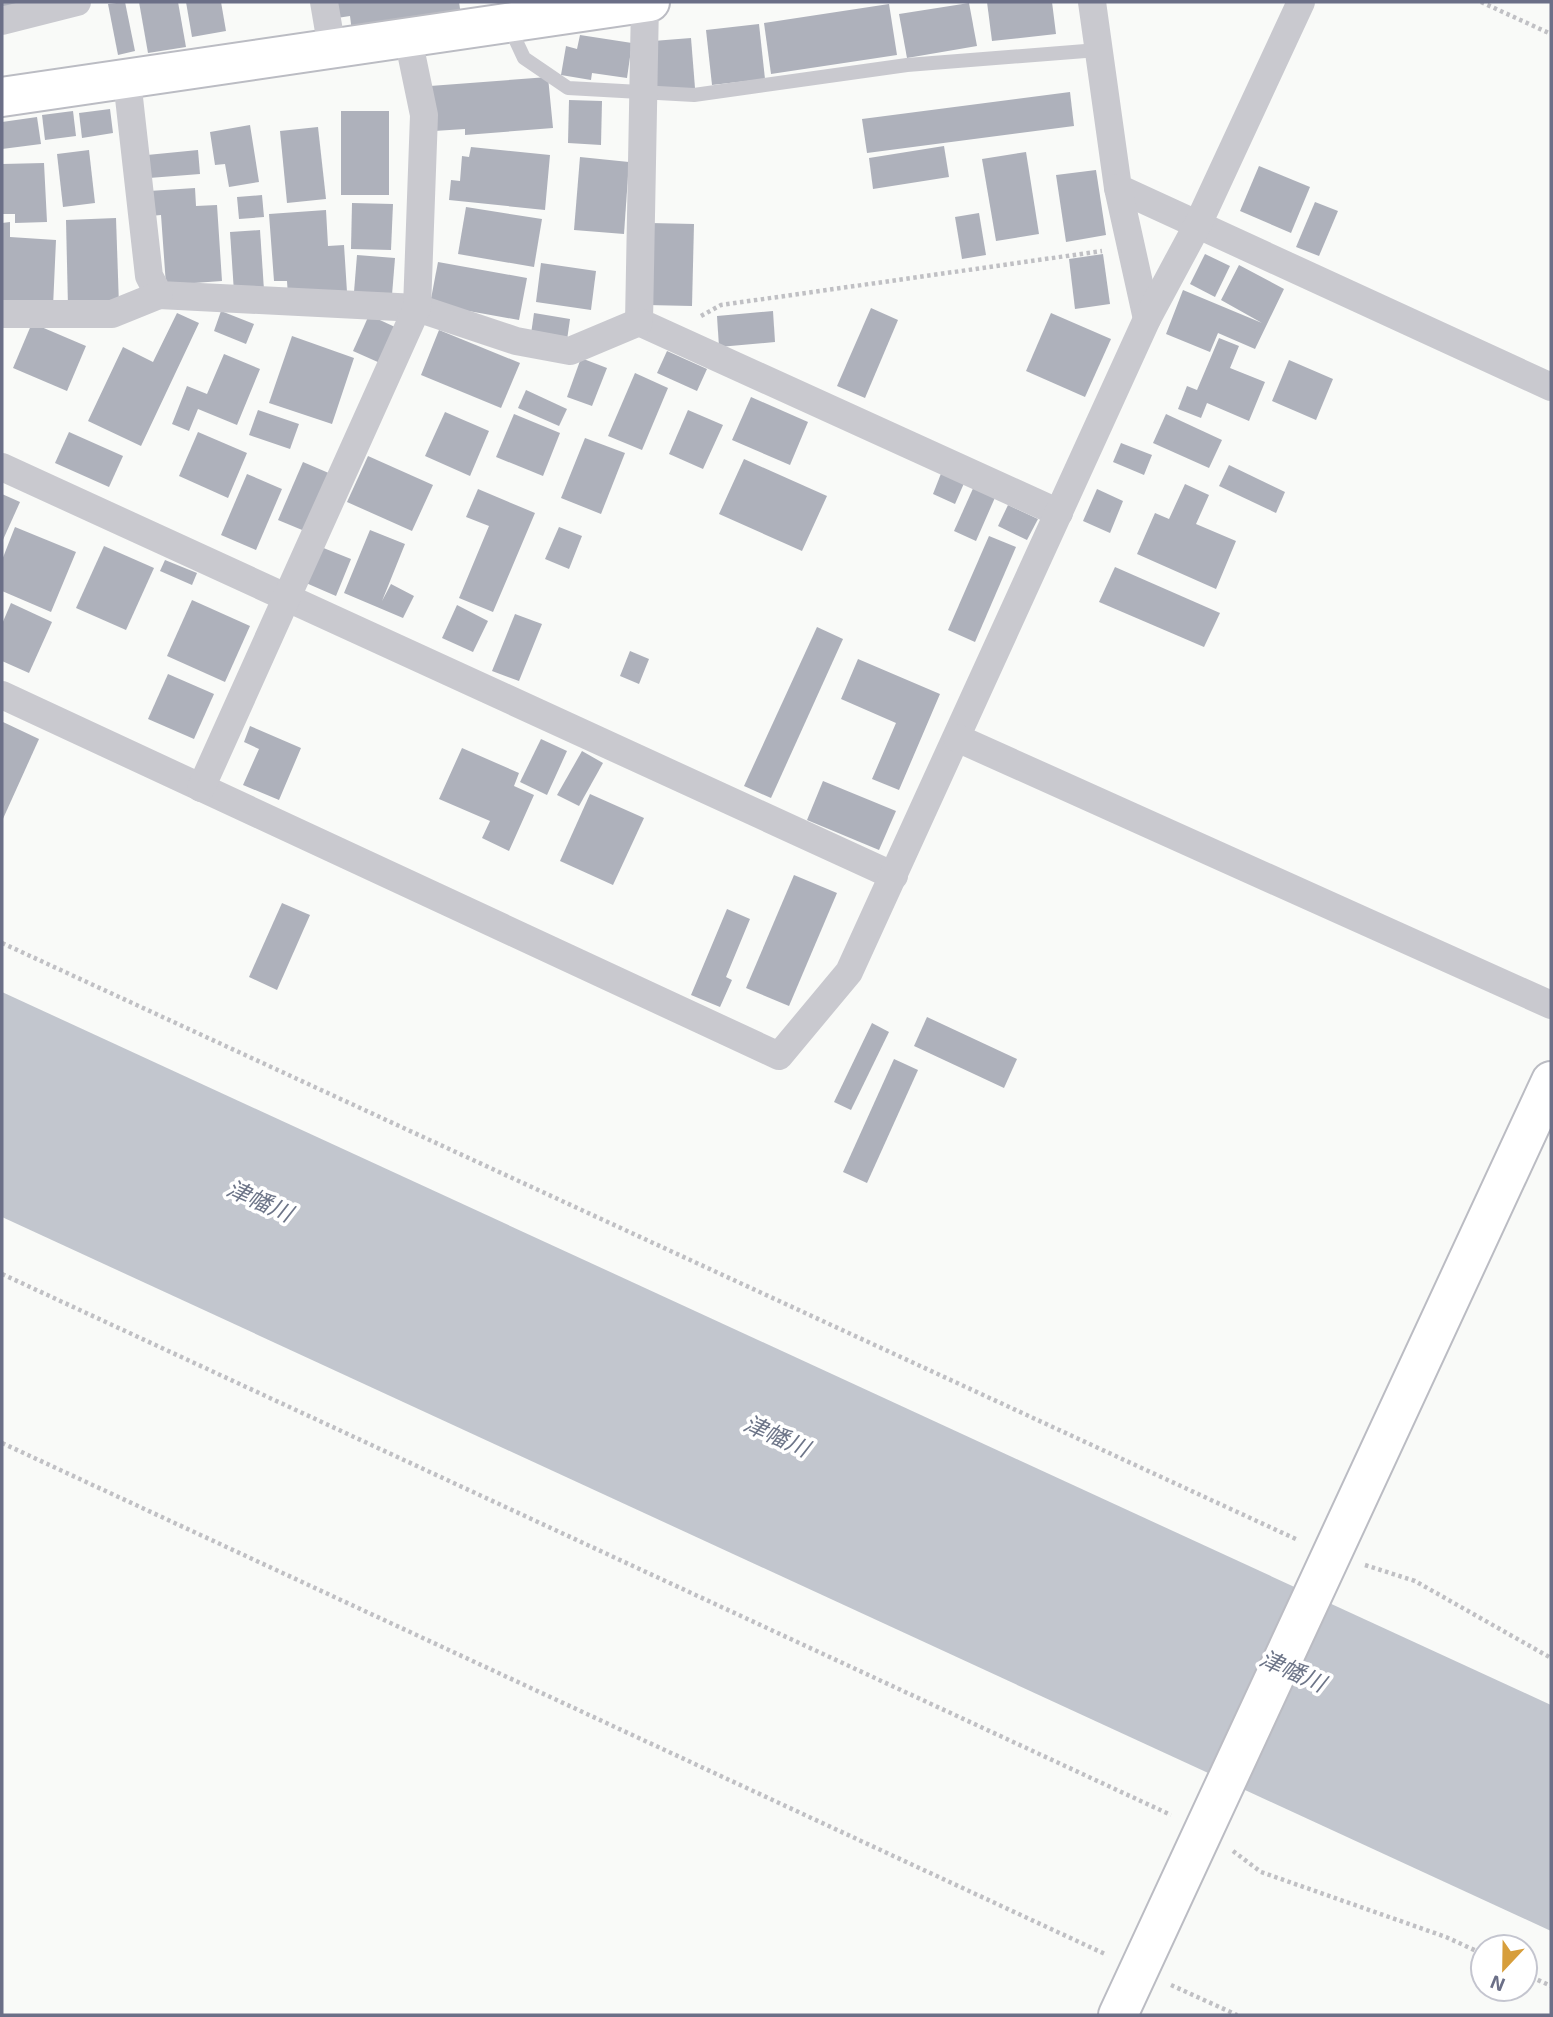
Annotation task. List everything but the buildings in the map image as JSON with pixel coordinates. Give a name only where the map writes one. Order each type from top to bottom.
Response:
[{"type":"street","points":[[2,21],[77,2]]},
{"type":"street","points":[[324,2],[332,49]]},
{"type":"street","points":[[2,97],[648,2],[643,92],[639,322]]},
{"type":"street","points":[[1092,2],[1118,188],[1147,319]]},
{"type":"street","points":[[2,695],[779,1056],[849,972],[1147,319],[1198,224],[1301,2]]},
{"type":"street","points":[[201,788],[417,308],[424,115],[408,38]]},
{"type":"street","points":[[127,80],[149,276],[159,295]]},
{"type":"street","points":[[1118,188],[1551,387]]},
{"type":"street","points":[[2,314],[112,314],[159,295],[417,308],[516,341],[570,351],[639,322],[1059,513]]},
{"type":"street","points":[[2,467],[894,876]]},
{"type":"street","points":[[957,738],[1551,1005]]},
{"type":"street","points":[[1118,2015],[1551,1081]]},
{"type":"lane","points":[[508,23],[524,58],[568,88],[694,95],[907,65],[1098,50]]},
{"type":"path","points":[[1481,2],[1551,34]]},
{"type":"path","points":[[667,335],[721,305],[1131,247]]},
{"type":"path","points":[[2,943],[1328,1563],[1415,1581],[1551,1658]]},
{"type":"path","points":[[2,1274],[1210,1818],[1261,1872],[1469,1948]]},
{"type":"path","points":[[2,1443],[1115,1959]]},
{"type":"path","points":[[1164,1982],[1237,2015]]},
{"type":"water","name":"津幡川","points":[[2,992],[1551,1705],[1551,1931],[2,1217]]}]
